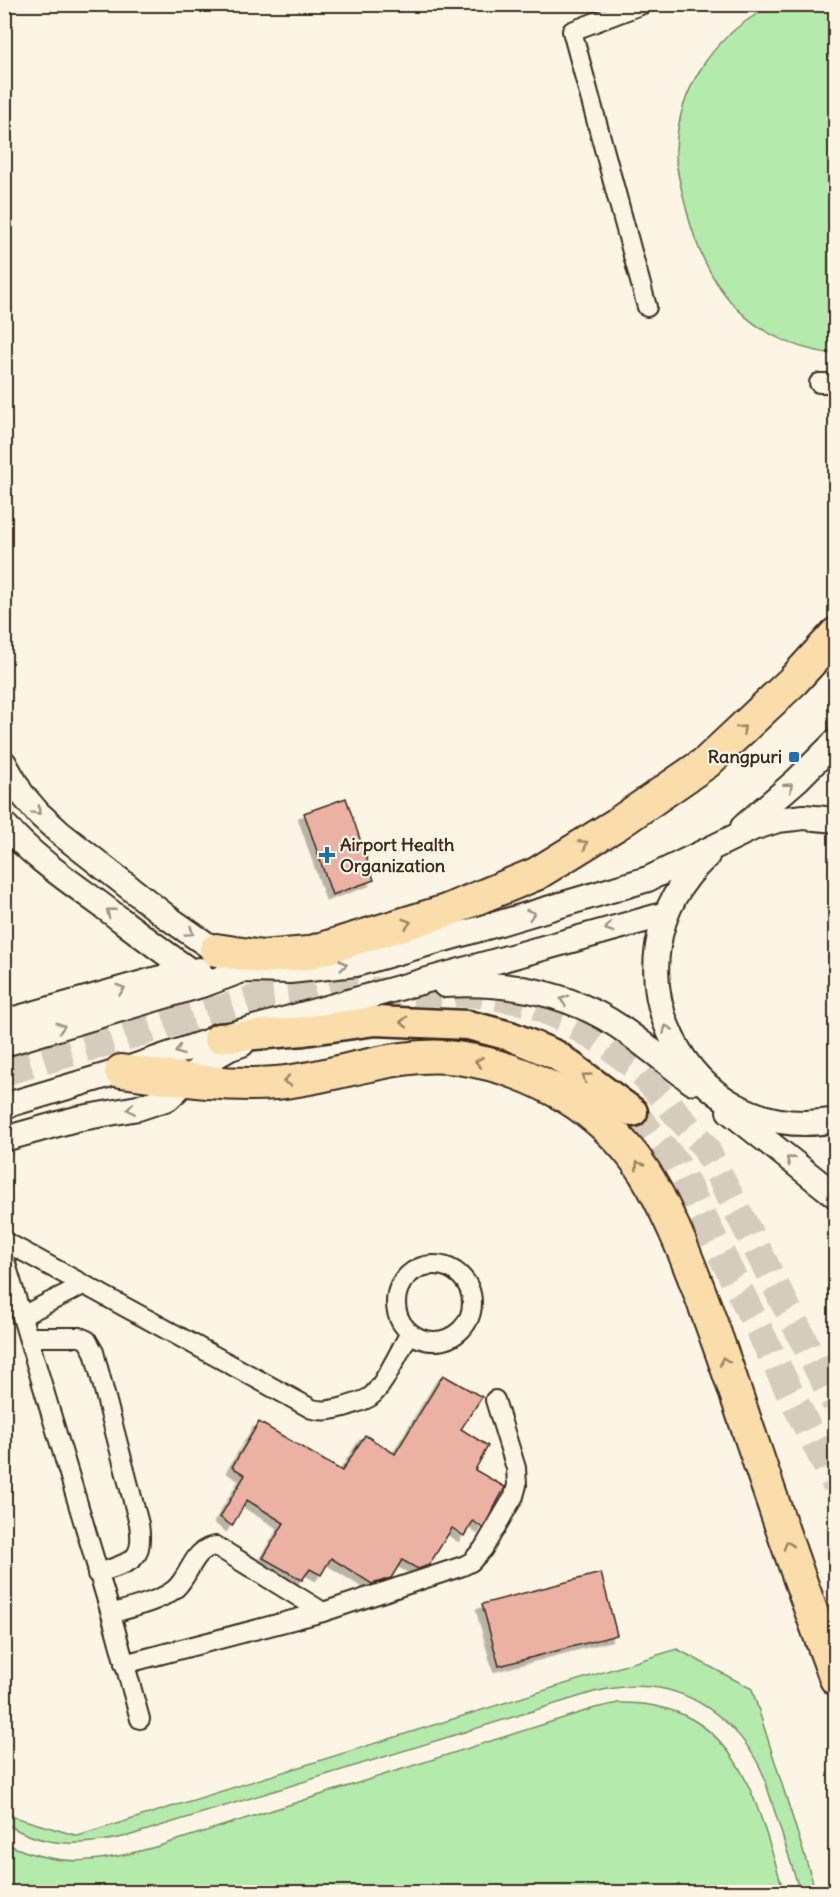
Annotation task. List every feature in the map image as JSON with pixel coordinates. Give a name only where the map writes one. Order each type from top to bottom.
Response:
[{"type":"highway","points":[[231,961],[308,953],[446,911],[536,873],[617,824],[707,762],[793,681],[836,634]]},
{"type":"highway","points":[[218,1038],[272,1034],[375,1021],[468,1025],[510,1036],[556,1055],[633,1112]]},
{"type":"highway","points":[[121,1071],[221,1083],[276,1083],[422,1056],[456,1058],[490,1064],[523,1074],[555,1089],[584,1108],[610,1130],[633,1156],[652,1185],[691,1266],[836,1679]]},
{"type":"main road","points":[[836,741],[797,780],[713,850],[685,879],[666,914],[660,933],[655,972],[660,1011],[676,1048],[700,1079],[715,1092],[759,1115],[783,1121],[836,1125]]},
{"type":"main road","points":[[4,763],[21,793],[39,814],[168,917],[231,961],[290,971],[356,964],[648,879],[753,828],[778,820],[804,817],[836,820]]},
{"type":"main road","points":[[4,824],[19,841],[43,861],[158,950],[199,977]]},
{"type":"main road","points":[[4,1106],[121,1071],[218,1038],[666,914]]},
{"type":"main road","points":[[4,1044],[199,977],[231,961]]},
{"type":"main road","points":[[4,1022],[157,979],[199,977]]},
{"type":"main road","points":[[394,988],[476,983],[523,988],[572,1002],[617,1025],[836,1196]]},
{"type":"main road","points":[[4,1139],[76,1119],[138,1108],[168,1098],[207,1061],[230,1048],[272,1034]]},
{"type":"main road","points":[[808,1123],[836,1120]]},
{"type":"street","points":[[643,4],[572,31],[647,307]]},
{"type":"street","points":[[4,1241],[301,1403],[321,1411],[331,1411],[371,1396],[379,1388],[410,1333]]},
{"type":"street","points":[[4,1257],[97,1574],[111,1614],[140,1719]]},
{"type":"street","points":[[428,1265],[443,1266],[457,1272],[467,1283],[472,1297],[472,1312],[465,1326],[454,1336],[440,1341],[425,1340],[410,1333],[401,1323],[396,1309],[396,1294],[403,1281],[414,1270],[428,1265]]},
{"type":"street","points":[[22,1316],[83,1285]]},
{"type":"street","points":[[28,1337],[80,1336],[87,1340],[94,1352],[139,1524],[141,1540],[141,1549],[130,1561],[97,1574]]},
{"type":"street","points":[[124,1664],[323,1612],[463,1566],[477,1557],[514,1496],[517,1485],[516,1468],[495,1400]]},
{"type":"street","points":[[111,1614],[168,1594],[183,1580],[199,1554],[208,1547],[216,1546],[323,1612]]},
{"type":"green space","points":[[778,4],[835,5],[835,354],[805,348],[779,338],[756,325],[736,308],[706,264],[686,208],[678,172],[676,150],[678,126],[693,82],[705,62],[737,28]]},
{"type":"green space","points":[[677,1649],[752,1689],[816,1892],[800,1892],[763,1774],[746,1744],[722,1718],[692,1699],[676,1692],[642,1686],[594,1692],[128,1836],[96,1842],[65,1843],[35,1837],[5,1823],[5,1808],[14,1817],[78,1836]]},
{"type":"green space","points":[[618,1703],[659,1707],[691,1719],[716,1737],[736,1762],[751,1791],[784,1892],[5,1892],[5,1843],[25,1852],[63,1860],[81,1861],[138,1852],[595,1708]]},
{"type":"building","points":[[346,798],[374,880],[332,895],[304,813]]},
{"type":"building","points":[[443,1375],[482,1397],[461,1429],[488,1446],[475,1470],[505,1487],[483,1528],[473,1521],[464,1536],[452,1528],[429,1565],[418,1569],[402,1560],[391,1578],[372,1584],[331,1558],[321,1575],[310,1569],[302,1580],[263,1558],[284,1523],[247,1500],[232,1526],[220,1517],[245,1475],[232,1467],[259,1422],[342,1471],[365,1435],[395,1454]]},
{"type":"building","points":[[601,1573],[617,1635],[499,1666],[482,1604]]},
{"type":"tunnel","points":[[4,1072],[255,999],[342,990],[479,994],[527,1002],[560,1017],[607,1044],[641,1072],[705,1147],[836,1404]]},
{"type":"tunnel","points":[[633,1112],[676,1163],[836,1485]]},
{"type":"place","name":"Rangpuri","points":[[794,757]]},
{"type":"place","name":"Airport Health Organization","points":[[327,855]]}]
